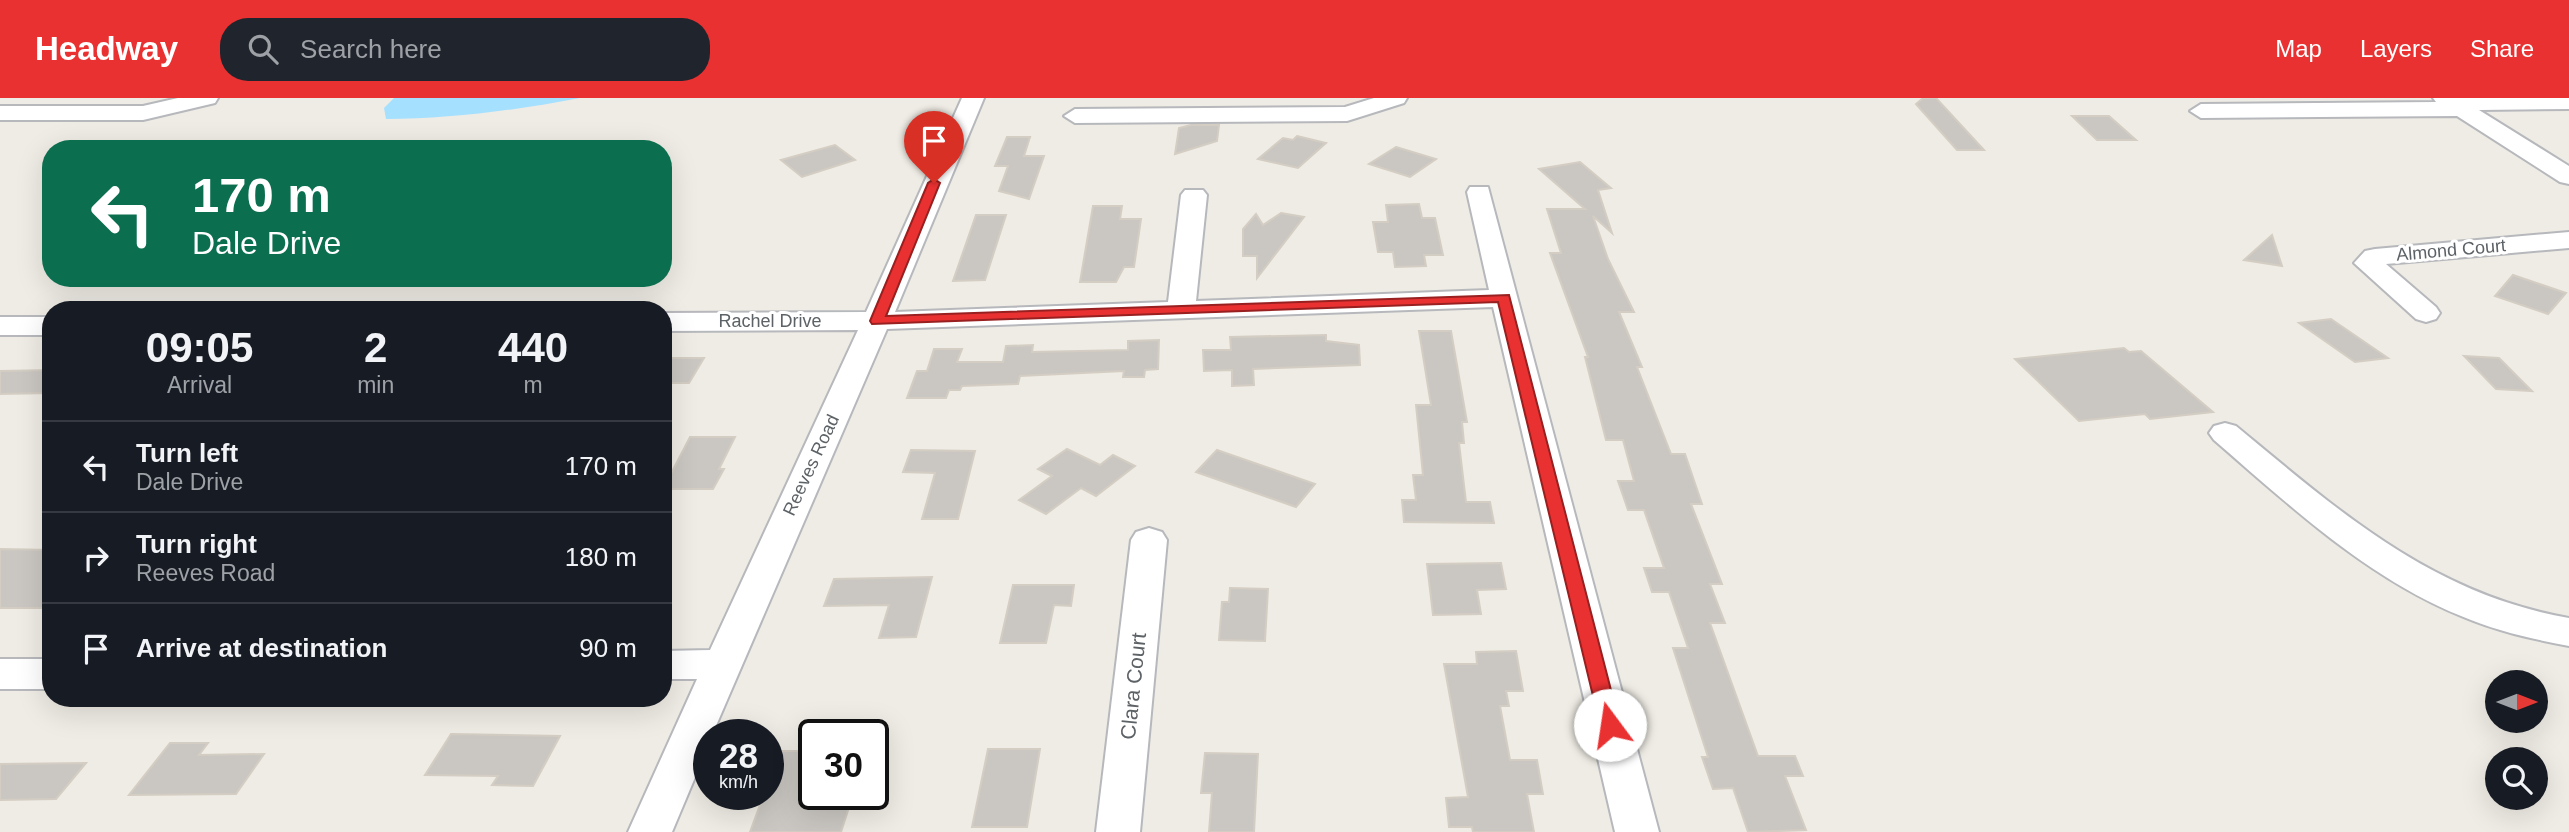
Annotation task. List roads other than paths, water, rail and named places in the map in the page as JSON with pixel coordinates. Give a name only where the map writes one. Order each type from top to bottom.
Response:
[{"type":"street","points":[[0,113],[143,113],[207,98]]},
{"type":"street","name":"Reeves Road","points":[[650,832],[720,664],[877,321],[943,159],[972,98]]},
{"type":"street","points":[[1075,116],[1347,114],[1396,98]]},
{"type":"street","points":[[2201,111],[2569,102]]},
{"type":"street","points":[[2453,104],[2569,177]]},
{"type":"street","points":[[1479,192],[1637,832]]},
{"type":"street","points":[[1181,310],[1194,195]]},
{"type":"street","name":"Almond Court","points":[[2426,313],[2368,263],[2375,257],[2569,240]]},
{"type":"street","name":"Rachel Drive","points":[[672,322],[877,321],[1504,298]]},
{"type":"street","points":[[0,326],[42,326]]},
{"type":"street","points":[[2225,433],[2329,521],[2426,584],[2505,619],[2569,632]]},
{"type":"street","name":"Clara Court","points":[[1118,832],[1149,540]]},
{"type":"street","points":[[672,665],[720,664]]},
{"type":"street","points":[[0,674],[42,674]]},
{"type":"water","points":[[394,98],[580,98],[483,113],[386,119],[384,108]]}]
